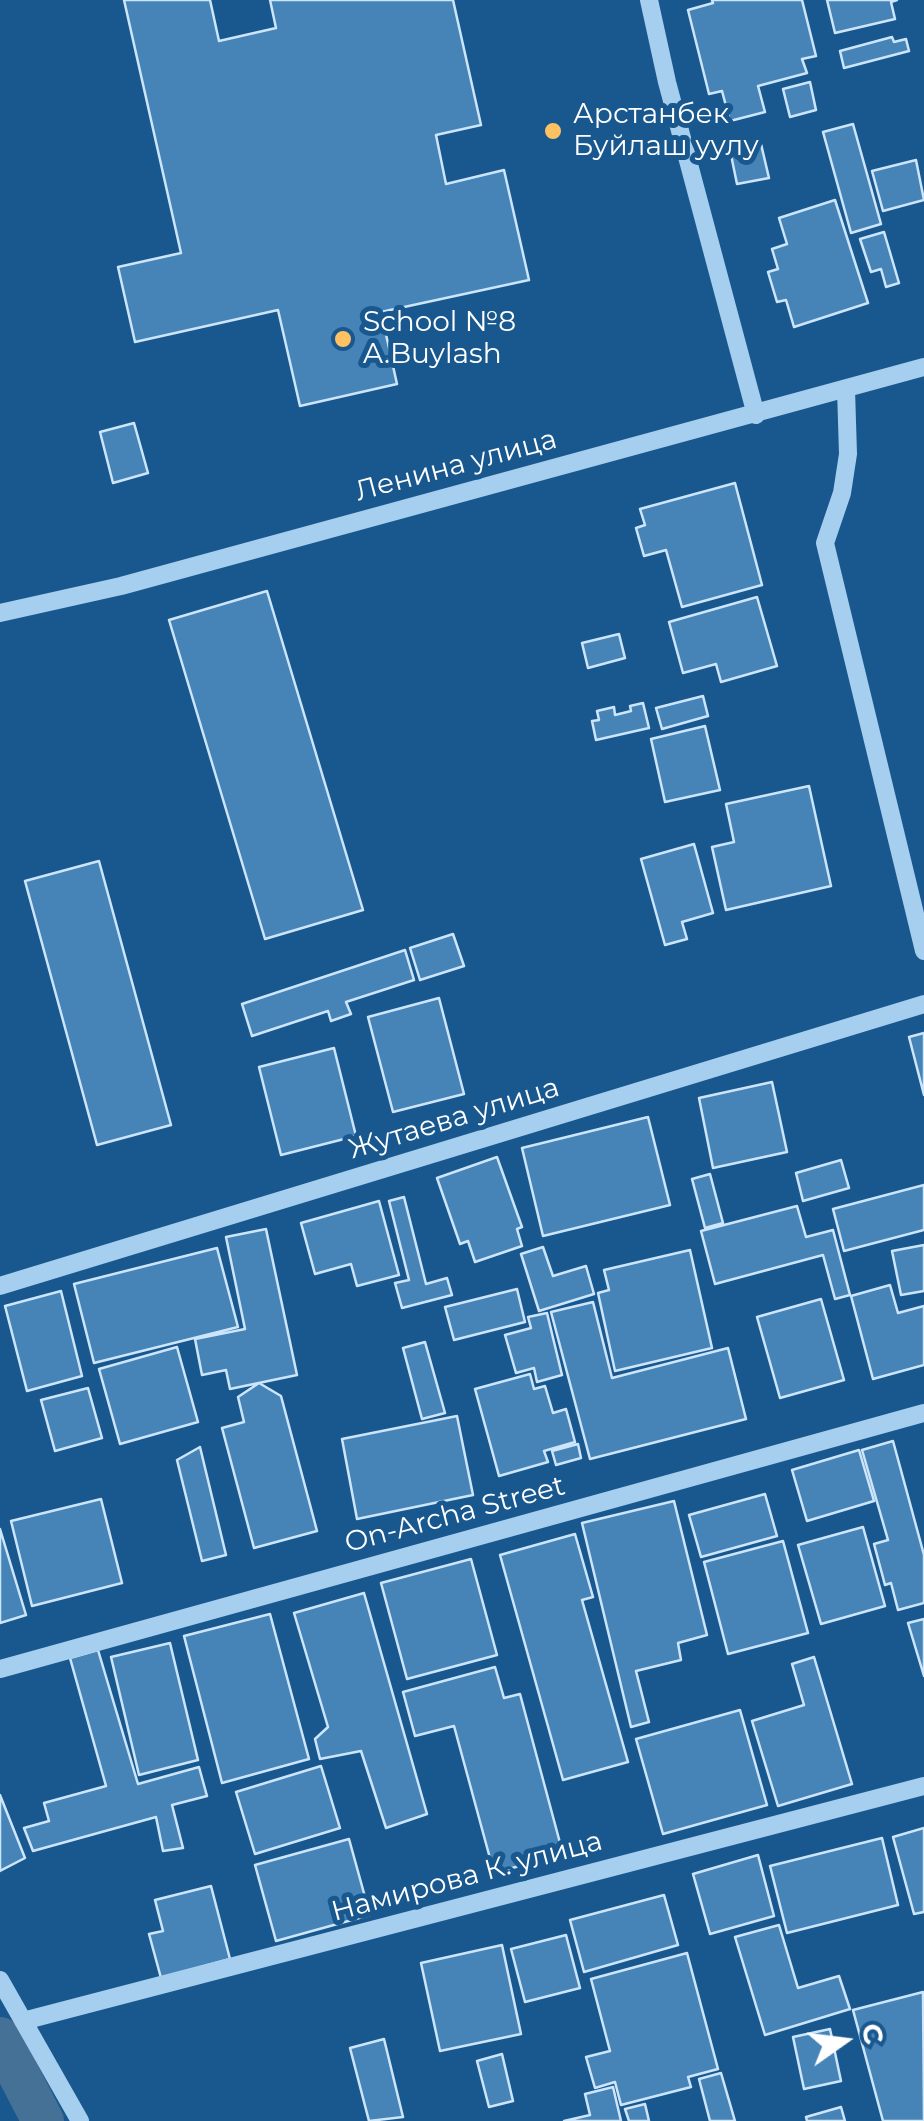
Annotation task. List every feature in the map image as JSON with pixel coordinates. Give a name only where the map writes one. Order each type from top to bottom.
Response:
[{"type":"street","points":[[650,0],[667,82],[756,414]]},
{"type":"street","name":"Ленина улица","points":[[0,614],[121,586],[924,368]]},
{"type":"street","points":[[846,388],[848,454],[842,493],[824,542],[924,951]]},
{"type":"street","name":"Жутаева улица","points":[[0,1286],[924,1004]]},
{"type":"street","name":"On-Archa Street","points":[[0,1669],[924,1413]]},
{"type":"street","name":"Намирова К. улица","points":[[23,2020],[924,1786]]},
{"type":"street","points":[[0,1980],[80,2121]]},
{"type":"building","points":[[124,0],[210,0],[219,41],[276,28],[270,0],[453,0],[481,125],[436,135],[446,184],[504,170],[529,280],[381,312],[397,384],[300,406],[278,310],[135,342],[118,267],[181,253]]},
{"type":"building","points":[[712,0],[802,0],[816,56],[802,59],[807,73],[758,86],[765,112],[730,121],[722,91],[709,94],[688,10],[713,3]]},
{"type":"building","points":[[827,0],[897,0],[891,2],[895,19],[835,33]]},
{"type":"building","points":[[892,37],[894,42],[906,39],[909,51],[844,68],[840,51]]},
{"type":"building","points":[[810,82],[816,110],[790,117],[783,89]]},
{"type":"building","points":[[853,124],[881,224],[851,233],[823,132]]},
{"type":"building","points":[[761,144],[769,178],[737,184],[730,150]]},
{"type":"building","points":[[916,160],[924,200],[883,211],[872,171]]},
{"type":"building","points":[[835,200],[868,303],[794,327],[786,300],[777,302],[768,272],[778,269],[772,249],[787,244],[779,218]]},
{"type":"building","points":[[884,232],[899,283],[886,287],[881,269],[871,272],[860,239]]},
{"type":"building","points":[[134,423],[148,473],[113,483],[100,432]]},
{"type":"building","points":[[735,483],[762,585],[682,607],[666,550],[644,556],[636,528],[645,525],[640,509]]},
{"type":"building","points":[[267,591],[363,910],[265,939],[169,620]]},
{"type":"building","points":[[757,597],[777,666],[721,682],[716,664],[683,673],[669,622]]},
{"type":"building","points":[[619,634],[625,658],[588,668],[582,643]]},
{"type":"building","points":[[703,696],[708,716],[662,729],[656,708]]},
{"type":"building","points":[[643,703],[649,728],[596,740],[592,721],[599,720],[597,711],[614,707],[615,715]]},
{"type":"building","points":[[705,726],[720,790],[665,802],[651,739]]},
{"type":"building","points":[[809,786],[831,886],[726,910],[712,847],[734,842],[726,804]]},
{"type":"building","points":[[694,844],[713,913],[682,922],[687,939],[665,945],[641,859]]},
{"type":"building","points":[[99,861],[171,1125],[97,1145],[25,881]]},
{"type":"building","points":[[453,934],[464,966],[420,980],[410,948]]},
{"type":"building","points":[[405,950],[414,980],[346,1002],[351,1014],[331,1021],[328,1011],[252,1036],[242,1004]]},
{"type":"building","points":[[439,998],[464,1094],[393,1112],[368,1017]]},
{"type":"building","points":[[924,1033],[924,1095],[909,1037]]},
{"type":"building","points":[[334,1048],[356,1136],[281,1155],[259,1067]]},
{"type":"building","points":[[772,1082],[787,1152],[713,1168],[699,1098]]},
{"type":"building","points":[[648,1117],[670,1205],[543,1236],[522,1148]]},
{"type":"building","points":[[497,1157],[522,1227],[517,1229],[522,1246],[475,1262],[468,1241],[460,1244],[437,1178]]},
{"type":"building","points":[[841,1160],[849,1188],[803,1201],[796,1173]]},
{"type":"building","points":[[710,1174],[723,1223],[705,1228],[692,1179]]},
{"type":"building","points":[[924,1185],[924,1230],[844,1251],[833,1209]]},
{"type":"building","points":[[404,1197],[426,1284],[447,1278],[452,1295],[402,1308],[395,1283],[409,1280],[389,1201]]},
{"type":"building","points":[[379,1201],[399,1275],[357,1286],[351,1264],[315,1274],[301,1223]]},
{"type":"building","points":[[797,1206],[806,1237],[833,1230],[850,1295],[835,1299],[823,1255],[715,1284],[701,1231]]},
{"type":"building","points":[[266,1229],[297,1375],[230,1389],[226,1370],[202,1375],[195,1339],[245,1329],[226,1237]]},
{"type":"building","points":[[924,1245],[924,1291],[901,1295],[892,1251]]},
{"type":"building","points":[[543,1247],[553,1276],[586,1266],[594,1294],[539,1311],[521,1254]]},
{"type":"building","points":[[217,1248],[238,1327],[94,1363],[74,1284]]},
{"type":"building","points":[[690,1250],[712,1348],[615,1371],[598,1293],[609,1290],[604,1270]]},
{"type":"building","points":[[890,1285],[898,1313],[924,1306],[924,1365],[873,1379],[851,1296]]},
{"type":"building","points":[[517,1289],[525,1322],[454,1340],[445,1307]]},
{"type":"building","points":[[61,1291],[82,1376],[27,1391],[5,1306]]},
{"type":"building","points":[[821,1299],[844,1380],[780,1398],[757,1317]]},
{"type":"building","points":[[593,1302],[612,1378],[728,1348],[746,1419],[590,1459],[551,1312]]},
{"type":"building","points":[[547,1313],[562,1375],[537,1382],[534,1368],[516,1373],[505,1335],[531,1328],[528,1317]]},
{"type":"building","points":[[425,1342],[445,1413],[422,1419],[403,1348]]},
{"type":"building","points":[[177,1347],[198,1422],[120,1444],[99,1369]]},
{"type":"building","points":[[530,1374],[534,1389],[545,1386],[553,1413],[566,1409],[575,1442],[544,1451],[548,1462],[499,1476],[475,1389]]},
{"type":"building","points":[[259,1383],[281,1396],[317,1531],[254,1548],[222,1428],[244,1422],[238,1397]]},
{"type":"building","points":[[88,1388],[102,1438],[55,1451],[41,1400]]},
{"type":"building","points":[[457,1416],[473,1495],[357,1519],[342,1439]]},
{"type":"building","points":[[893,1441],[924,1555],[924,1603],[898,1610],[891,1583],[885,1585],[874,1544],[888,1540],[862,1450]]},
{"type":"building","points":[[578,1444],[581,1458],[556,1465],[552,1451]]},
{"type":"building","points":[[200,1447],[226,1555],[202,1561],[177,1460]]},
{"type":"building","points":[[859,1450],[874,1501],[807,1521],[792,1470]]},
{"type":"building","points":[[765,1494],[777,1536],[701,1557],[689,1515]]},
{"type":"building","points":[[101,1499],[122,1583],[32,1606],[11,1521]]},
{"type":"building","points":[[674,1501],[707,1635],[678,1643],[681,1660],[636,1671],[649,1722],[631,1727],[582,1523]]},
{"type":"building","points":[[863,1527],[885,1606],[821,1624],[798,1545]]},
{"type":"building","points":[[0,1529],[26,1615],[0,1623]]},
{"type":"building","points":[[575,1534],[593,1597],[582,1600],[628,1762],[563,1780],[500,1555]]},
{"type":"building","points":[[783,1541],[808,1633],[728,1654],[704,1562]]},
{"type":"building","points":[[471,1559],[497,1655],[407,1679],[381,1583]]},
{"type":"building","points":[[364,1593],[427,1814],[386,1828],[361,1751],[320,1759],[315,1739],[328,1727],[294,1613]]},
{"type":"building","points":[[270,1614],[309,1759],[222,1783],[184,1636]]},
{"type":"building","points":[[924,1619],[924,1676],[908,1623]]},
{"type":"building","points":[[170,1643],[198,1760],[139,1775],[111,1657]]},
{"type":"building","points":[[98,1650],[138,1784],[199,1767],[207,1796],[172,1805],[183,1848],[163,1851],[156,1817],[33,1851],[24,1828],[49,1821],[44,1803],[106,1786],[70,1658]]},
{"type":"building","points":[[814,1657],[852,1784],[778,1806],[752,1721],[804,1705],[792,1664]]},
{"type":"building","points":[[495,1667],[504,1698],[520,1694],[563,1854],[494,1873],[454,1726],[415,1736],[403,1692]]},
{"type":"building","points":[[740,1710],[767,1805],[663,1834],[636,1739]]},
{"type":"building","points":[[321,1766],[340,1828],[255,1854],[236,1792]]},
{"type":"building","points":[[0,1795],[25,1858],[0,1871]]},
{"type":"building","points":[[924,1828],[924,1912],[914,1914],[893,1837]]},
{"type":"building","points":[[882,1838],[898,1905],[787,1933],[770,1866]]},
{"type":"building","points":[[349,1839],[370,1915],[276,1941],[255,1865]]},
{"type":"building","points":[[758,1855],[774,1916],[710,1934],[693,1874]]},
{"type":"building","points":[[211,1886],[230,1959],[161,1978],[149,1934],[163,1931],[155,1900]]},
{"type":"building","points":[[664,1895],[678,1945],[584,1972],[570,1920]]},
{"type":"building","points":[[779,1925],[798,1988],[839,1976],[850,2009],[765,2035],[735,1937]]},
{"type":"building","points":[[566,1935],[580,1988],[525,2002],[511,1949]]},
{"type":"building","points":[[502,1945],[521,2034],[440,2051],[421,1963]]},
{"type":"building","points":[[687,1953],[718,2069],[688,2077],[691,2087],[621,2105],[615,2082],[595,2088],[586,2057],[610,2051],[591,1979]]},
{"type":"building","points":[[923,1992],[924,2121],[883,2121],[853,2010]]},
{"type":"building","points":[[830,2029],[841,2081],[804,2089],[793,2037]]},
{"type":"building","points":[[384,2039],[403,2117],[369,2121],[350,2048]]},
{"type":"building","points":[[502,2054],[513,2101],[489,2107],[477,2061]]},
{"type":"building","points":[[721,2073],[735,2121],[710,2121],[699,2079]]},
{"type":"building","points":[[613,2087],[621,2121],[564,2121],[590,2115],[585,2094]]},
{"type":"building","points":[[645,2104],[649,2121],[629,2121],[625,2109]]},
{"type":"building","points":[[841,2107],[845,2121],[807,2121],[806,2117]]},
{"type":"waterway","points":[[0,2038],[43,2121]]},
{"type":"place","name":"Арстанбек Буйлаш уулу","points":[[553,131]]},
{"type":"place","name":"School №8 A.Buylash","points":[[343,339]]}]
